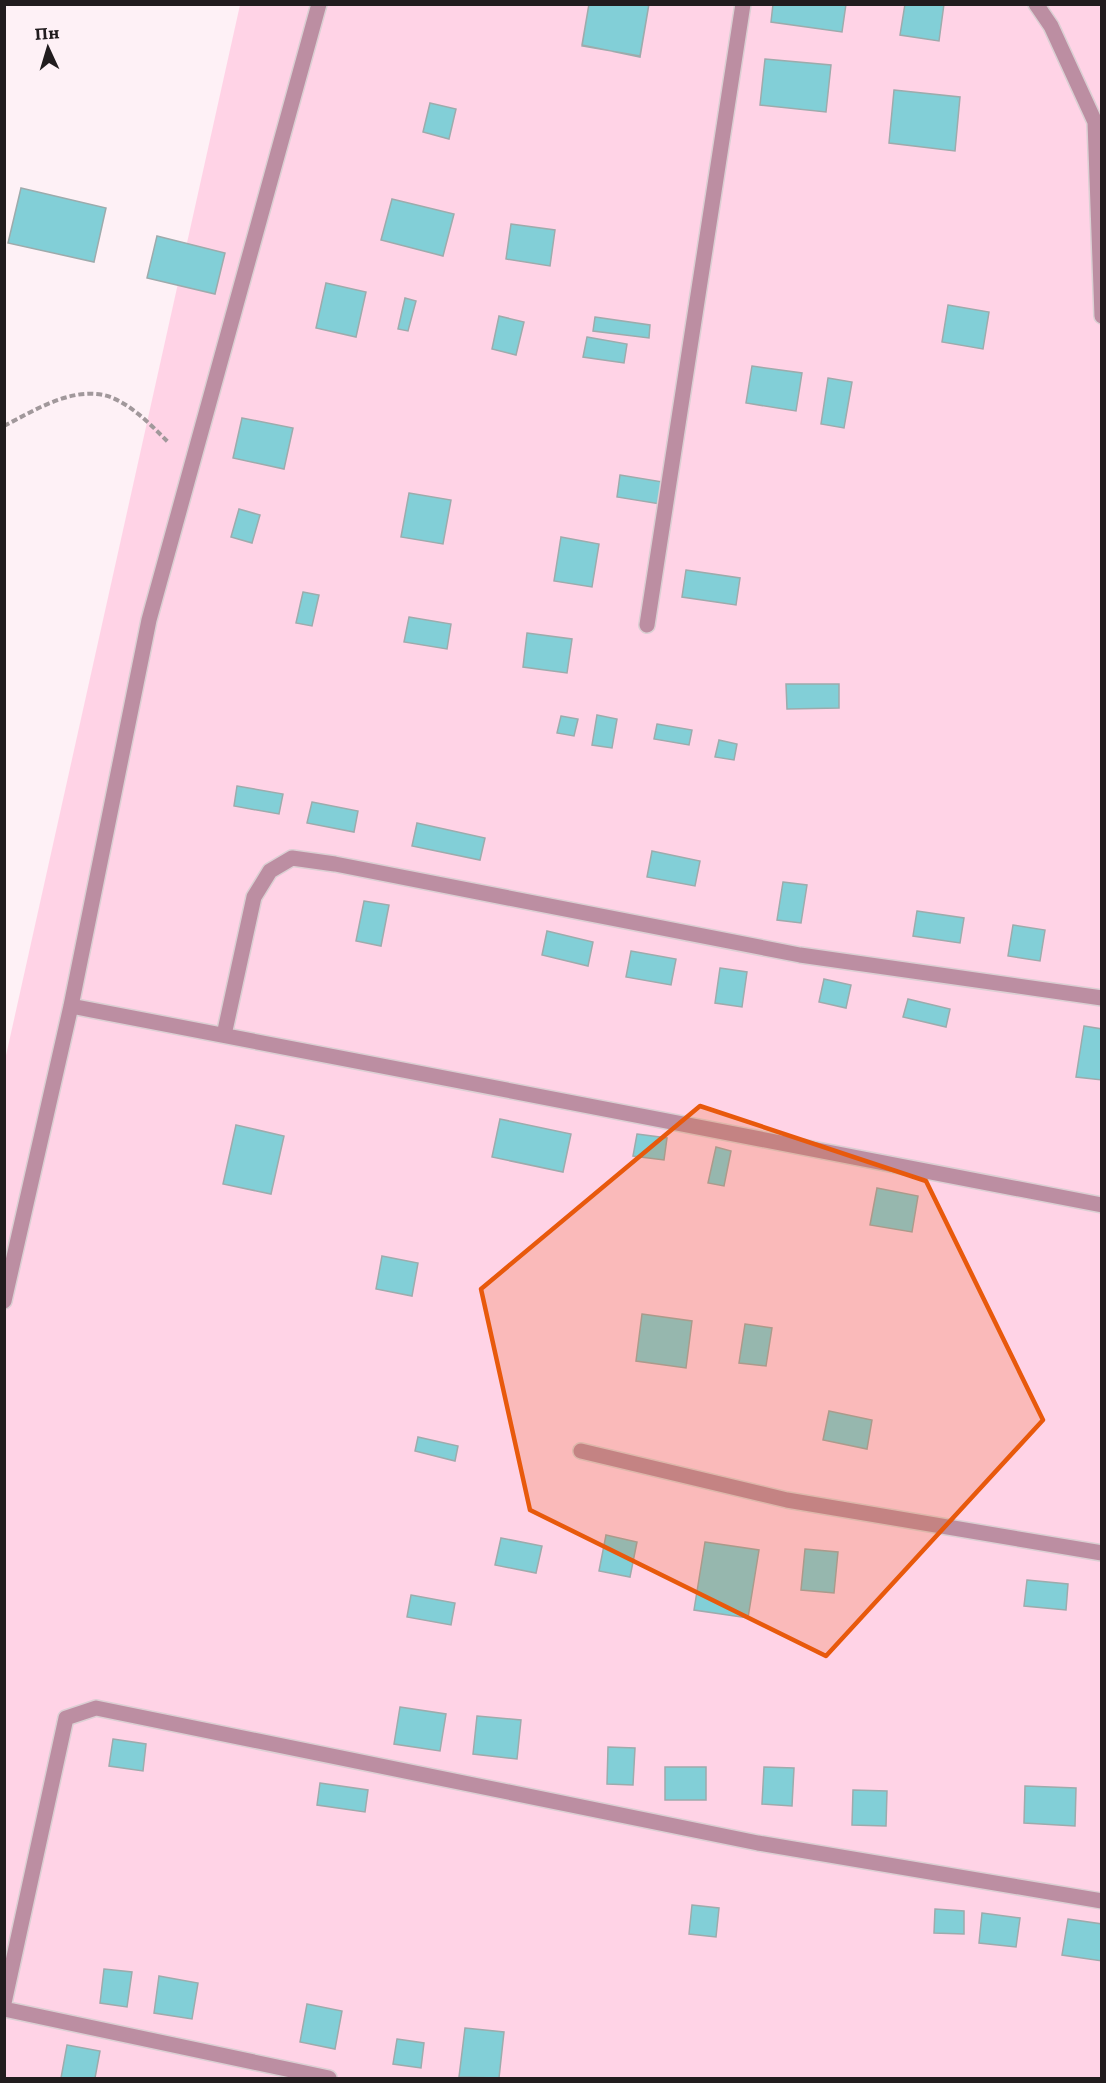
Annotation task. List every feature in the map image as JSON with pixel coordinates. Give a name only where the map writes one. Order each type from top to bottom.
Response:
[{"type":"street","points":[[4,1300],[71,1006],[149,620],[319,4]]},
{"type":"street","points":[[647,626],[743,4]]},
{"type":"street","points":[[1036,4],[1051,26],[1095,122],[1101,315]]},
{"type":"street","points":[[224,1035],[254,897],[270,871],[292,858],[335,864],[800,955],[1101,999]]},
{"type":"street","points":[[71,1006],[1101,1205]]},
{"type":"street","points":[[581,1451],[788,1500],[1101,1553]]},
{"type":"street","points":[[4,2003],[66,1718],[96,1708],[758,1843],[1101,1901]]},
{"type":"street","points":[[4,2008],[329,2079]]},
{"type":"path","points":[[4,426],[72,395],[99,394],[117,399],[127,406],[192,465]]},
{"type":"highlighted area","points":[[700,1106],[926,1181],[1043,1420],[826,1656],[530,1510],[481,1289]]},
{"type":"shaded area","points":[[240,5],[1101,5],[1101,2078],[5,2078],[5,1060]]},
{"type":"building","points":[[589,4],[649,4],[640,56],[582,46]]},
{"type":"building","points":[[589,4],[649,4],[640,57],[582,45]]},
{"type":"building","points":[[773,4],[846,4],[842,32],[771,22]]},
{"type":"building","points":[[905,4],[944,4],[939,41],[900,35]]},
{"type":"building","points":[[765,59],[831,65],[826,112],[760,105]]},
{"type":"building","points":[[894,90],[960,97],[955,151],[889,143]]},
{"type":"building","points":[[430,103],[456,109],[449,139],[423,132]]},
{"type":"building","points":[[21,188],[106,208],[94,262],[8,243]]},
{"type":"building","points":[[392,199],[454,214],[443,256],[381,240]]},
{"type":"building","points":[[511,224],[555,230],[550,266],[506,259]]},
{"type":"building","points":[[157,236],[225,253],[215,294],[147,278]]},
{"type":"building","points":[[326,283],[366,292],[356,337],[316,328]]},
{"type":"building","points":[[405,298],[416,301],[408,331],[398,329]]},
{"type":"building","points":[[948,305],[989,312],[983,349],[942,342]]},
{"type":"building","points":[[499,316],[524,322],[516,355],[492,349]]},
{"type":"building","points":[[595,317],[650,325],[649,338],[593,331]]},
{"type":"building","points":[[587,337],[627,344],[624,363],[583,357]]},
{"type":"building","points":[[752,366],[802,373],[796,411],[746,403]]},
{"type":"building","points":[[828,378],[852,382],[844,428],[821,424]]},
{"type":"building","points":[[242,418],[293,428],[284,469],[233,458]]},
{"type":"building","points":[[620,475],[663,482],[660,504],[617,497]]},
{"type":"building","points":[[409,493],[451,500],[443,544],[401,537]]},
{"type":"building","points":[[239,509],[260,515],[252,543],[231,537]]},
{"type":"building","points":[[561,537],[599,544],[592,587],[554,581]]},
{"type":"building","points":[[686,570],[740,578],[736,605],[682,597]]},
{"type":"building","points":[[303,592],[319,595],[312,626],[296,623]]},
{"type":"building","points":[[409,617],[451,624],[447,649],[404,642]]},
{"type":"building","points":[[527,633],[572,639],[567,673],[523,667]]},
{"type":"building","points":[[786,684],[839,684],[839,708],[787,709]]},
{"type":"building","points":[[597,715],[617,719],[612,748],[592,745]]},
{"type":"building","points":[[561,716],[578,719],[574,736],[557,733]]},
{"type":"building","points":[[657,724],[692,730],[689,745],[654,739]]},
{"type":"building","points":[[719,740],[737,744],[734,760],[715,757]]},
{"type":"building","points":[[237,786],[283,794],[279,814],[234,806]]},
{"type":"building","points":[[312,802],[358,811],[354,832],[307,823]]},
{"type":"building","points":[[417,823],[485,838],[480,860],[412,846]]},
{"type":"building","points":[[652,851],[700,861],[695,886],[647,877]]},
{"type":"building","points":[[783,882],[807,885],[801,923],[777,920]]},
{"type":"building","points":[[364,901],[389,905],[381,946],[356,941]]},
{"type":"building","points":[[917,911],[964,918],[960,943],[913,936]]},
{"type":"building","points":[[1013,925],[1045,930],[1040,961],[1008,956]]},
{"type":"building","points":[[547,931],[593,942],[588,966],[542,955]]},
{"type":"building","points":[[631,951],[676,959],[671,985],[626,977]]},
{"type":"building","points":[[720,968],[747,972],[742,1007],[715,1003]]},
{"type":"building","points":[[824,979],[851,985],[846,1008],[819,1002]]},
{"type":"building","points":[[908,999],[950,1009],[946,1027],[903,1017]]},
{"type":"building","points":[[1084,1026],[1102,1029],[1102,1080],[1076,1077]]},
{"type":"building","points":[[500,1119],[571,1134],[563,1172],[492,1157]]},
{"type":"building","points":[[236,1125],[284,1136],[271,1194],[223,1184]]},
{"type":"building","points":[[637,1134],[667,1138],[664,1160],[633,1156]]},
{"type":"building","points":[[716,1147],[731,1151],[724,1186],[708,1183]]},
{"type":"building","points":[[877,1188],[918,1196],[912,1232],[870,1225]]},
{"type":"building","points":[[382,1256],[418,1263],[412,1296],[376,1289]]},
{"type":"building","points":[[642,1314],[692,1321],[686,1368],[636,1361]]},
{"type":"building","points":[[745,1324],[772,1328],[766,1366],[739,1363]]},
{"type":"building","points":[[829,1411],[872,1420],[867,1449],[823,1440]]},
{"type":"building","points":[[418,1437],[458,1446],[455,1461],[415,1451]]},
{"type":"building","points":[[606,1535],[637,1542],[630,1577],[599,1571]]},
{"type":"building","points":[[501,1538],[542,1546],[536,1573],[495,1565]]},
{"type":"building","points":[[705,1542],[759,1550],[748,1618],[694,1610]]},
{"type":"building","points":[[805,1549],[838,1552],[834,1593],[801,1590]]},
{"type":"building","points":[[1027,1580],[1068,1584],[1066,1610],[1024,1606]]},
{"type":"building","points":[[411,1595],[455,1603],[451,1625],[407,1617]]},
{"type":"building","points":[[400,1707],[446,1714],[440,1751],[394,1744]]},
{"type":"building","points":[[477,1716],[521,1720],[517,1759],[473,1754]]},
{"type":"building","points":[[113,1739],[146,1744],[143,1771],[109,1766]]},
{"type":"building","points":[[608,1747],[635,1748],[633,1785],[607,1784]]},
{"type":"building","points":[[665,1767],[706,1767],[706,1800],[665,1800]]},
{"type":"building","points":[[764,1767],[794,1768],[792,1806],[762,1804]]},
{"type":"building","points":[[320,1783],[368,1790],[365,1812],[317,1805]]},
{"type":"building","points":[[1025,1786],[1076,1788],[1075,1826],[1024,1823]]},
{"type":"building","points":[[853,1790],[887,1791],[886,1826],[852,1825]]},
{"type":"building","points":[[692,1905],[719,1908],[716,1937],[689,1934]]},
{"type":"building","points":[[935,1909],[964,1911],[964,1934],[934,1933]]},
{"type":"building","points":[[982,1913],[1020,1918],[1016,1947],[979,1943]]},
{"type":"building","points":[[1068,1919],[1102,1924],[1102,1961],[1062,1955]]},
{"type":"building","points":[[104,1969],[132,1972],[127,2007],[100,2003]]},
{"type":"building","points":[[159,1976],[198,1983],[192,2019],[154,2013]]},
{"type":"building","points":[[307,2004],[342,2011],[335,2049],[300,2042]]},
{"type":"building","points":[[465,2028],[504,2032],[499,2078],[459,2077]]},
{"type":"building","points":[[397,2039],[424,2043],[421,2068],[393,2064]]},
{"type":"building","points":[[67,2045],[100,2051],[95,2078],[61,2078]]}]
